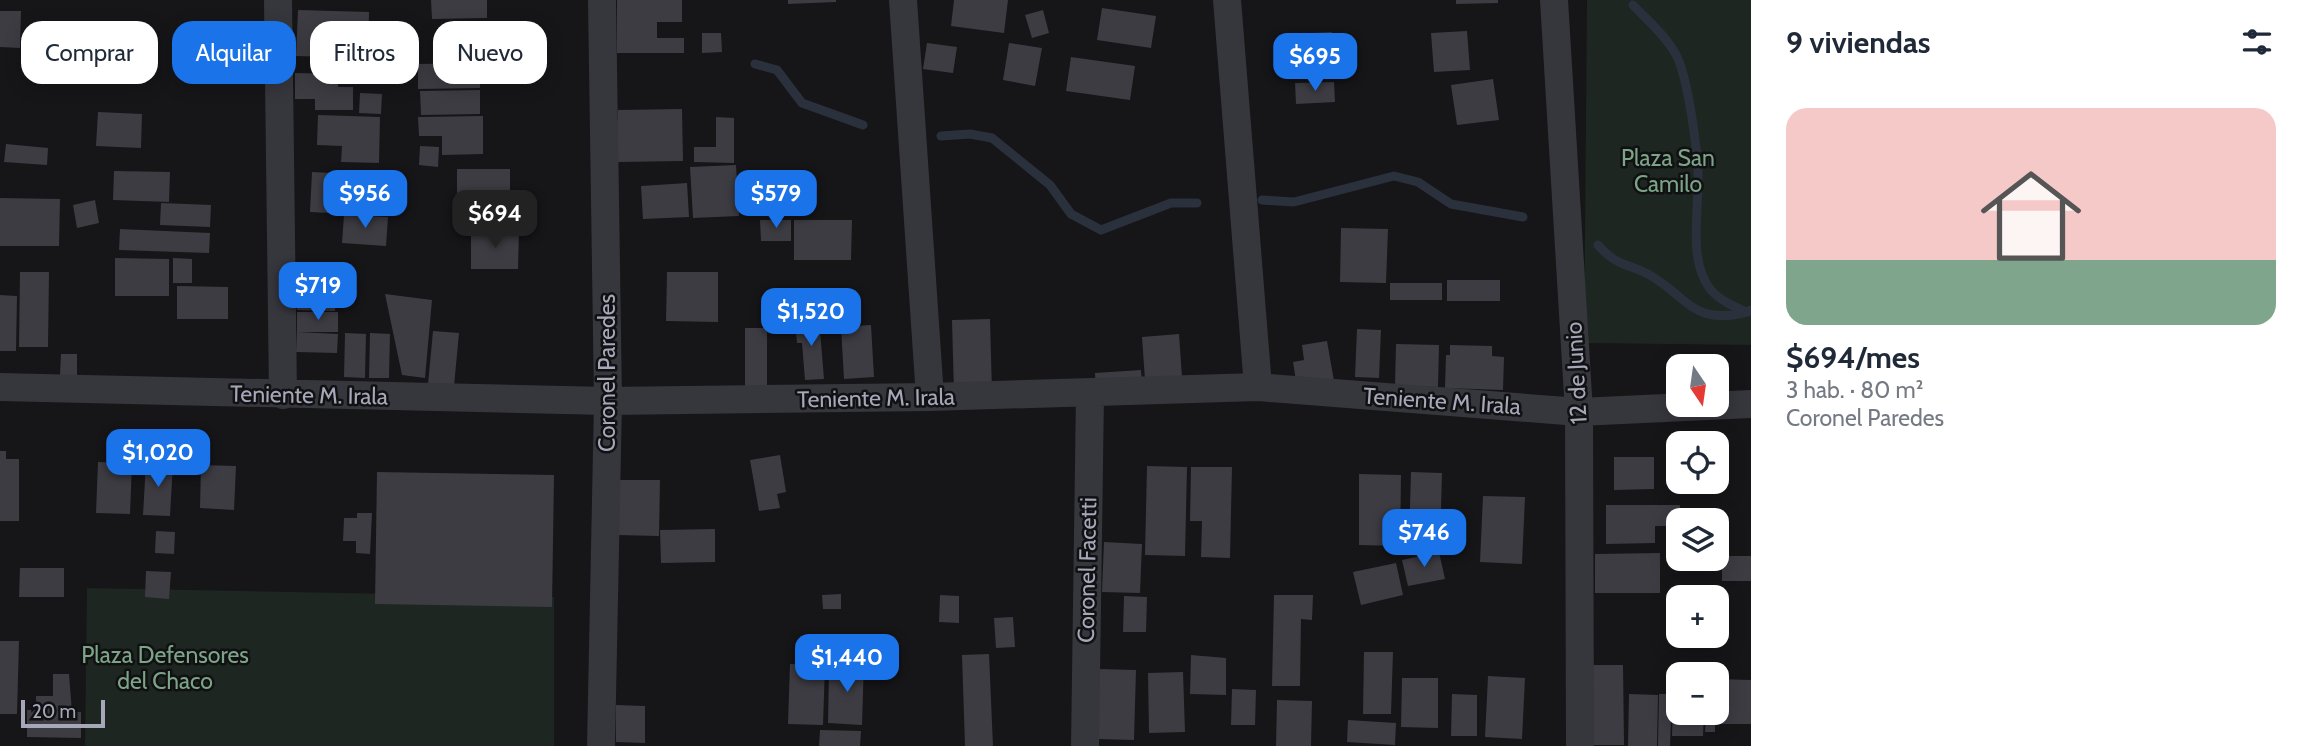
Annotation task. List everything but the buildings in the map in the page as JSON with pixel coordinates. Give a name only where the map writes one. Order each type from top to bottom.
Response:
[{"type":"street","points":[[278,0],[283,396]]},
{"type":"street","name":"Coronel Paredes","points":[[601,746],[608,401],[602,0]]},
{"type":"street","points":[[903,0],[930,397]]},
{"type":"street","points":[[1227,0],[1258,387]]},
{"type":"street","name":"12 de Junio","points":[[1554,0],[1579,412],[1580,746]]},
{"type":"street","name":"Teniente M. Irala","points":[[0,387],[283,396],[608,401],[1090,394],[1258,387],[1579,412],[1751,404]]},
{"type":"street","name":"Coronel Facetti","points":[[1085,746],[1090,394]]},
{"type":"green space","name":"Plaza San Camilo","points":[[1587,0],[1751,0],[1751,345],[1584,343]]},
{"type":"green space","name":"Plaza Defensores del Chaco","points":[[87,588],[554,597],[554,746],[85,746]]},
{"type":"waterway","points":[[1633,5],[1671,46],[1684,79],[1697,156],[1696,238],[1703,278],[1722,300],[1746,312],[1751,310]]},
{"type":"waterway","points":[[755,64],[777,70],[802,103],[863,125]]},
{"type":"waterway","points":[[941,136],[970,134],[992,138],[1050,185],[1071,214],[1101,230],[1171,203],[1197,203]]},
{"type":"waterway","points":[[1262,200],[1294,202],[1394,176],[1418,182],[1451,204],[1523,217]]},
{"type":"waterway","points":[[1598,245],[1618,262],[1653,277],[1704,313],[1730,315],[1748,312]]}]
